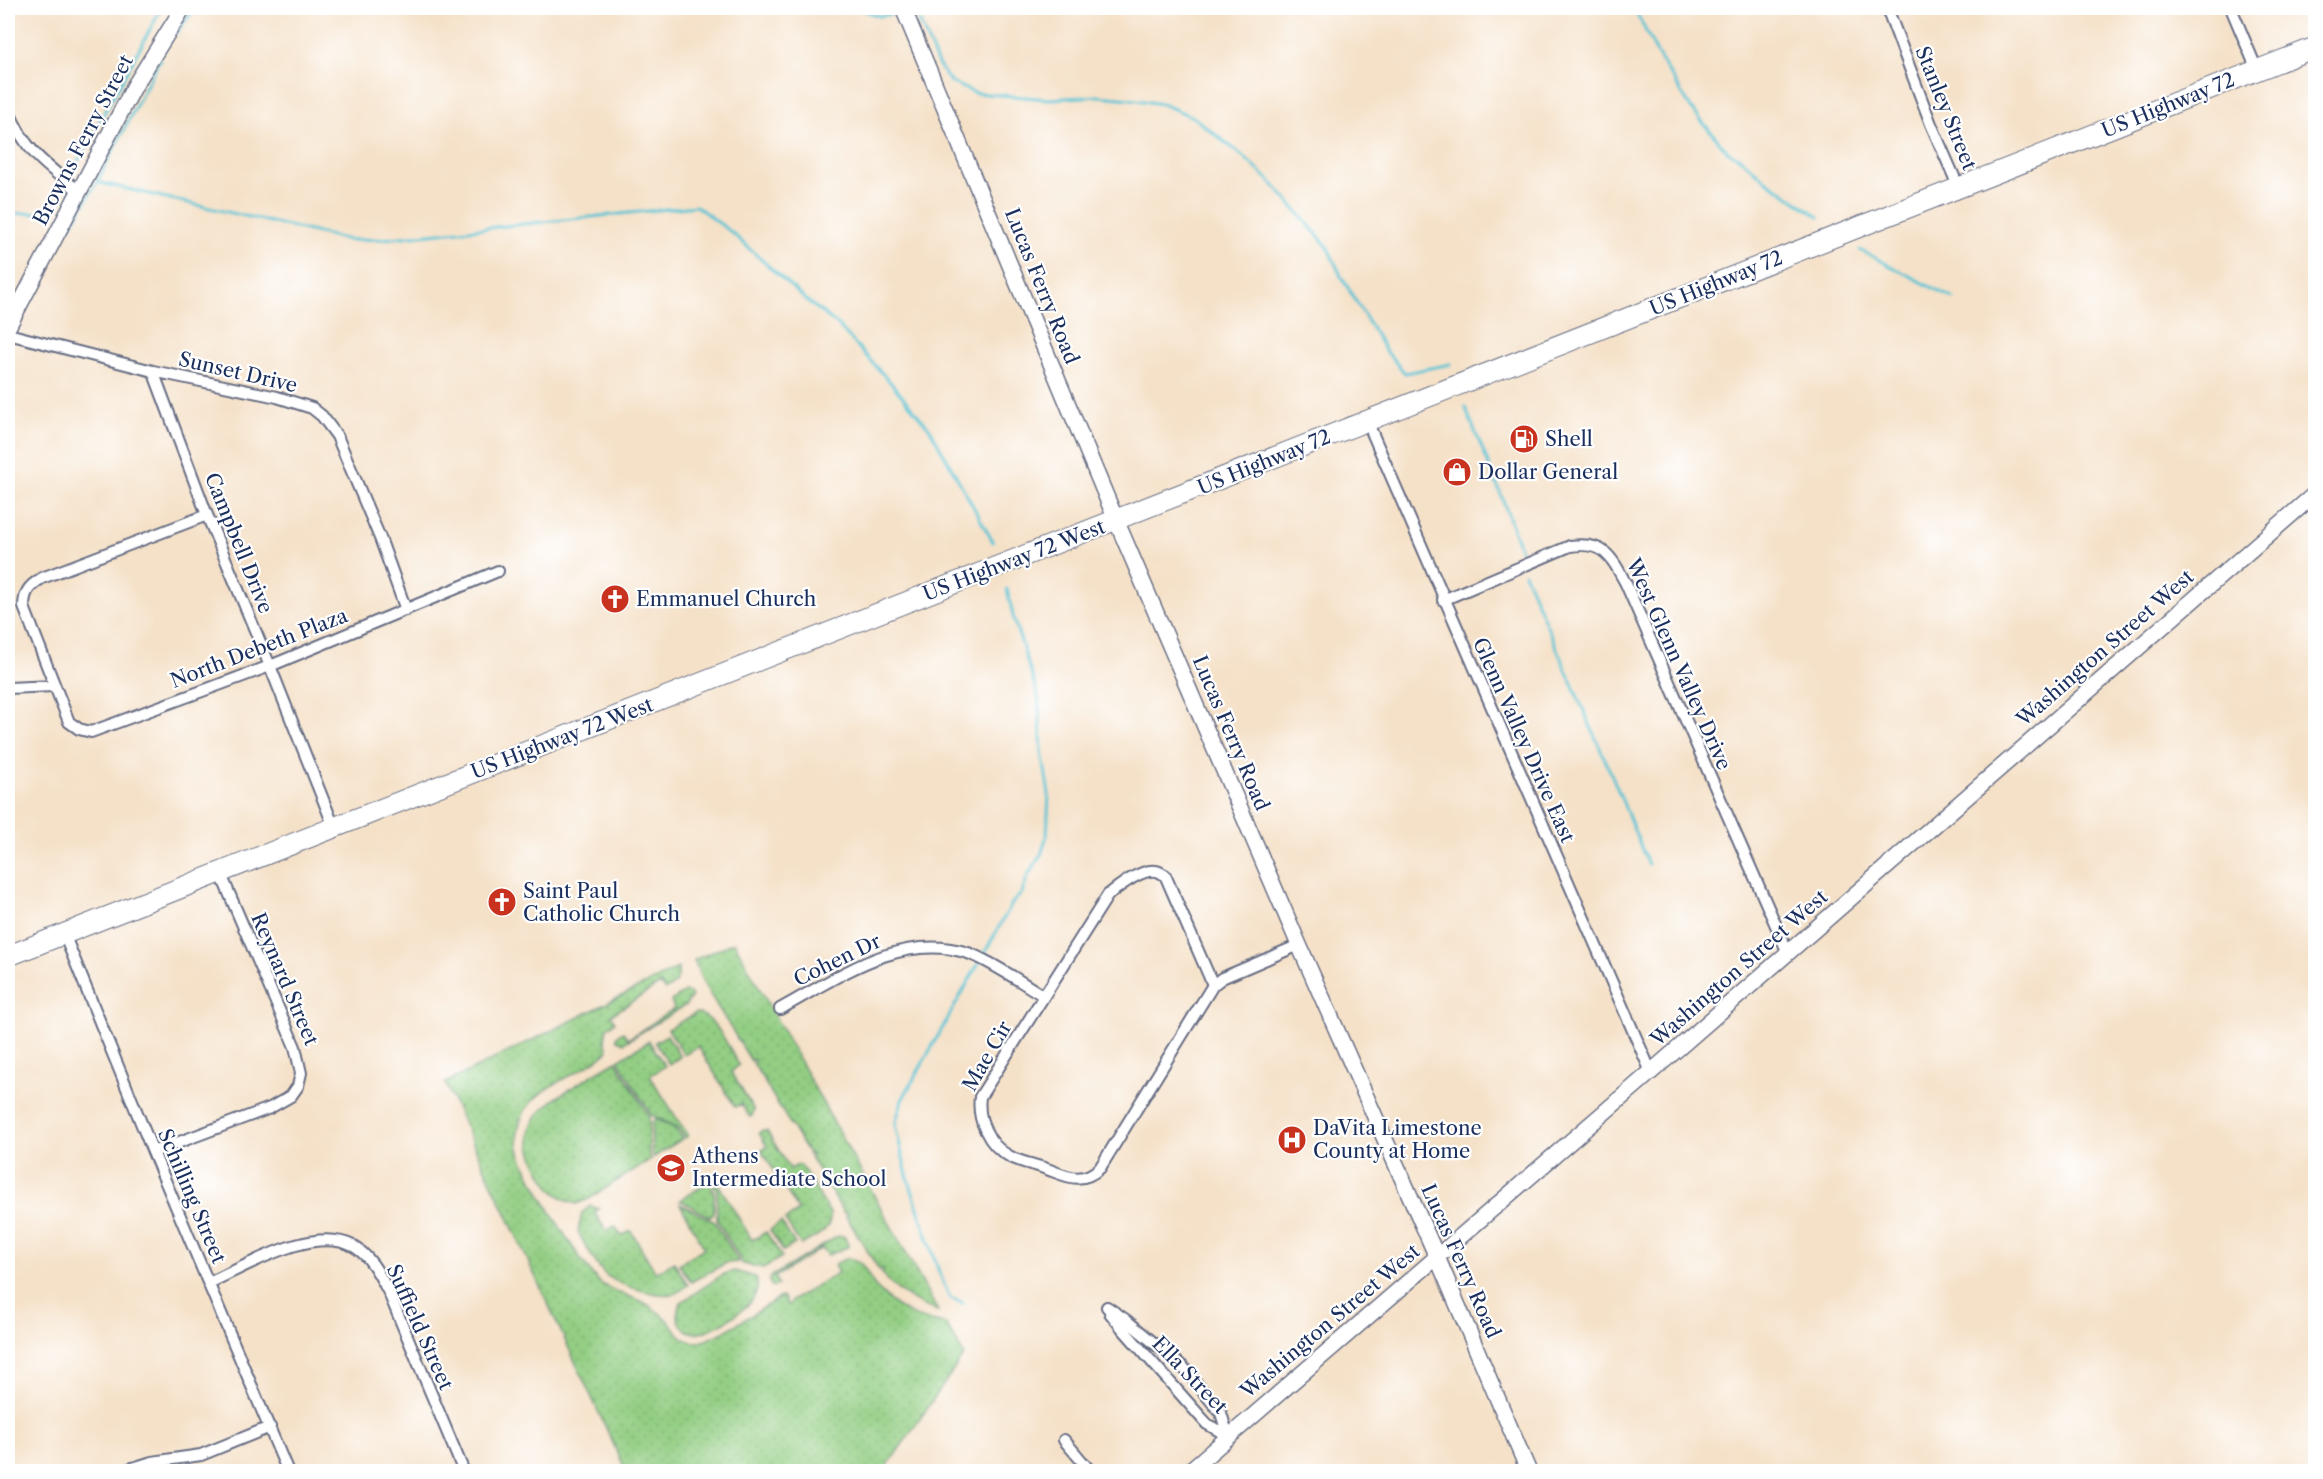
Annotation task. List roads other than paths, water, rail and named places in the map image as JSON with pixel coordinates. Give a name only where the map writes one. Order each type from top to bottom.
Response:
[{"type":"highway","name":"US Highway 72","points":[[1116,520],[2316,47]]},
{"type":"highway","name":"US Highway 72 West","points":[[8,956],[1116,520]]},
{"type":"street","name":"Browns Ferry Street","points":[[8,327],[135,85],[183,8]]},
{"type":"street","name":"Lucas Ferry Road","points":[[903,8],[1116,520],[1529,1472]]},
{"type":"street","name":"Stanley Street","points":[[1887,8],[1959,188]]},
{"type":"street","points":[[2231,8],[2257,70]]},
{"type":"street","points":[[8,109],[16,131],[39,160],[79,191]]},
{"type":"street","name":"Sunset Drive","points":[[8,334],[153,371],[277,397],[312,408],[322,416],[337,436],[380,538],[406,610]]},
{"type":"street","name":"Campbell Drive","points":[[153,371],[207,515],[334,827]]},
{"type":"street","name":"Glenn Valley Drive East","points":[[1367,421],[1443,600],[1651,1072]]},
{"type":"street","name":"Washington Street West","points":[[1188,1472],[2316,493]]},
{"type":"street","name":"North Debeth Plaza","points":[[207,515],[42,578],[31,585],[24,595],[24,607],[54,686],[69,722],[79,729],[91,732],[270,666],[498,571]]},
{"type":"street","name":"West Glenn Valley Drive","points":[[1443,600],[1570,546],[1583,544],[1596,546],[1607,553],[1626,584],[1788,953]]},
{"type":"street","points":[[8,688],[54,686]]},
{"type":"street","name":"Mae Cir","points":[[1213,985],[1165,875],[1156,871],[1145,872],[1123,883],[1108,895],[980,1097],[978,1109],[981,1121],[999,1148],[1008,1156],[1074,1178],[1086,1178],[1100,1168],[1213,985],[1222,978],[1299,945]]},
{"type":"street","name":"Reynard Street","points":[[153,1152],[270,1108],[291,1096],[298,1086],[301,1073],[300,1060],[220,872]]},
{"type":"street","name":"Schilling Street","points":[[64,934],[288,1472]]},
{"type":"street","name":"Cohen Dr","points":[[780,1009],[879,957],[901,950],[940,946],[975,957],[1044,996]]},
{"type":"street","name":"Suffield Street","points":[[209,1283],[279,1251],[315,1240],[340,1242],[363,1253],[378,1272],[389,1293],[464,1472]]},
{"type":"street","name":"Ella Street","points":[[1107,1307],[1183,1367],[1221,1413],[1228,1436],[1208,1424],[1122,1328],[1107,1307]]},
{"type":"street","points":[[120,1472],[152,1462],[201,1455],[270,1427]]},
{"type":"street","points":[[1064,1440],[1091,1472]]},
{"type":"waterway","points":[[176,33],[195,8]]},
{"type":"waterway","points":[[858,8],[879,16],[895,14]]},
{"type":"waterway","points":[[1634,8],[1658,55],[1691,108],[1727,151],[1740,158],[1763,178],[1819,217]]},
{"type":"waterway","points":[[78,161],[161,9]]},
{"type":"waterway","points":[[915,11],[938,64],[950,82],[975,93],[1050,99],[1098,96],[1131,99],[1162,104],[1193,117],[1244,157],[1273,184],[1327,246],[1341,276],[1385,350],[1405,373],[1451,364]]},
{"type":"waterway","points":[[97,182],[160,59]]},
{"type":"waterway","points":[[70,227],[97,182],[349,240],[383,239],[696,206],[731,232],[807,301],[837,324],[891,383],[930,429],[993,542]]},
{"type":"waterway","points":[[8,214],[31,213],[50,217],[58,198]]},
{"type":"waterway","points":[[1860,250],[1954,299]]},
{"type":"waterway","points":[[1465,407],[1502,497],[1522,554]]},
{"type":"waterway","points":[[1524,573],[1648,864]]},
{"type":"waterway","points":[[963,1303],[950,1298],[939,1272],[907,1175],[895,1125],[902,1100],[1013,902],[1022,893],[1028,875],[1041,855],[1047,835],[1049,794],[1042,752],[1038,695],[1014,620],[1007,589]]},
{"type":"place","name":"Shell","points":[[1524,439]]},
{"type":"place","name":"Dollar General","points":[[1457,472]]},
{"type":"place","name":"Emmanuel Church","points":[[615,599]]},
{"type":"place","name":"Saint Paul Catholic Church","points":[[502,902]]},
{"type":"place","name":"DaVita Limestone County at Home","points":[[1292,1140]]},
{"type":"place","name":"Athens Intermediate School","points":[[671,1168]]}]
